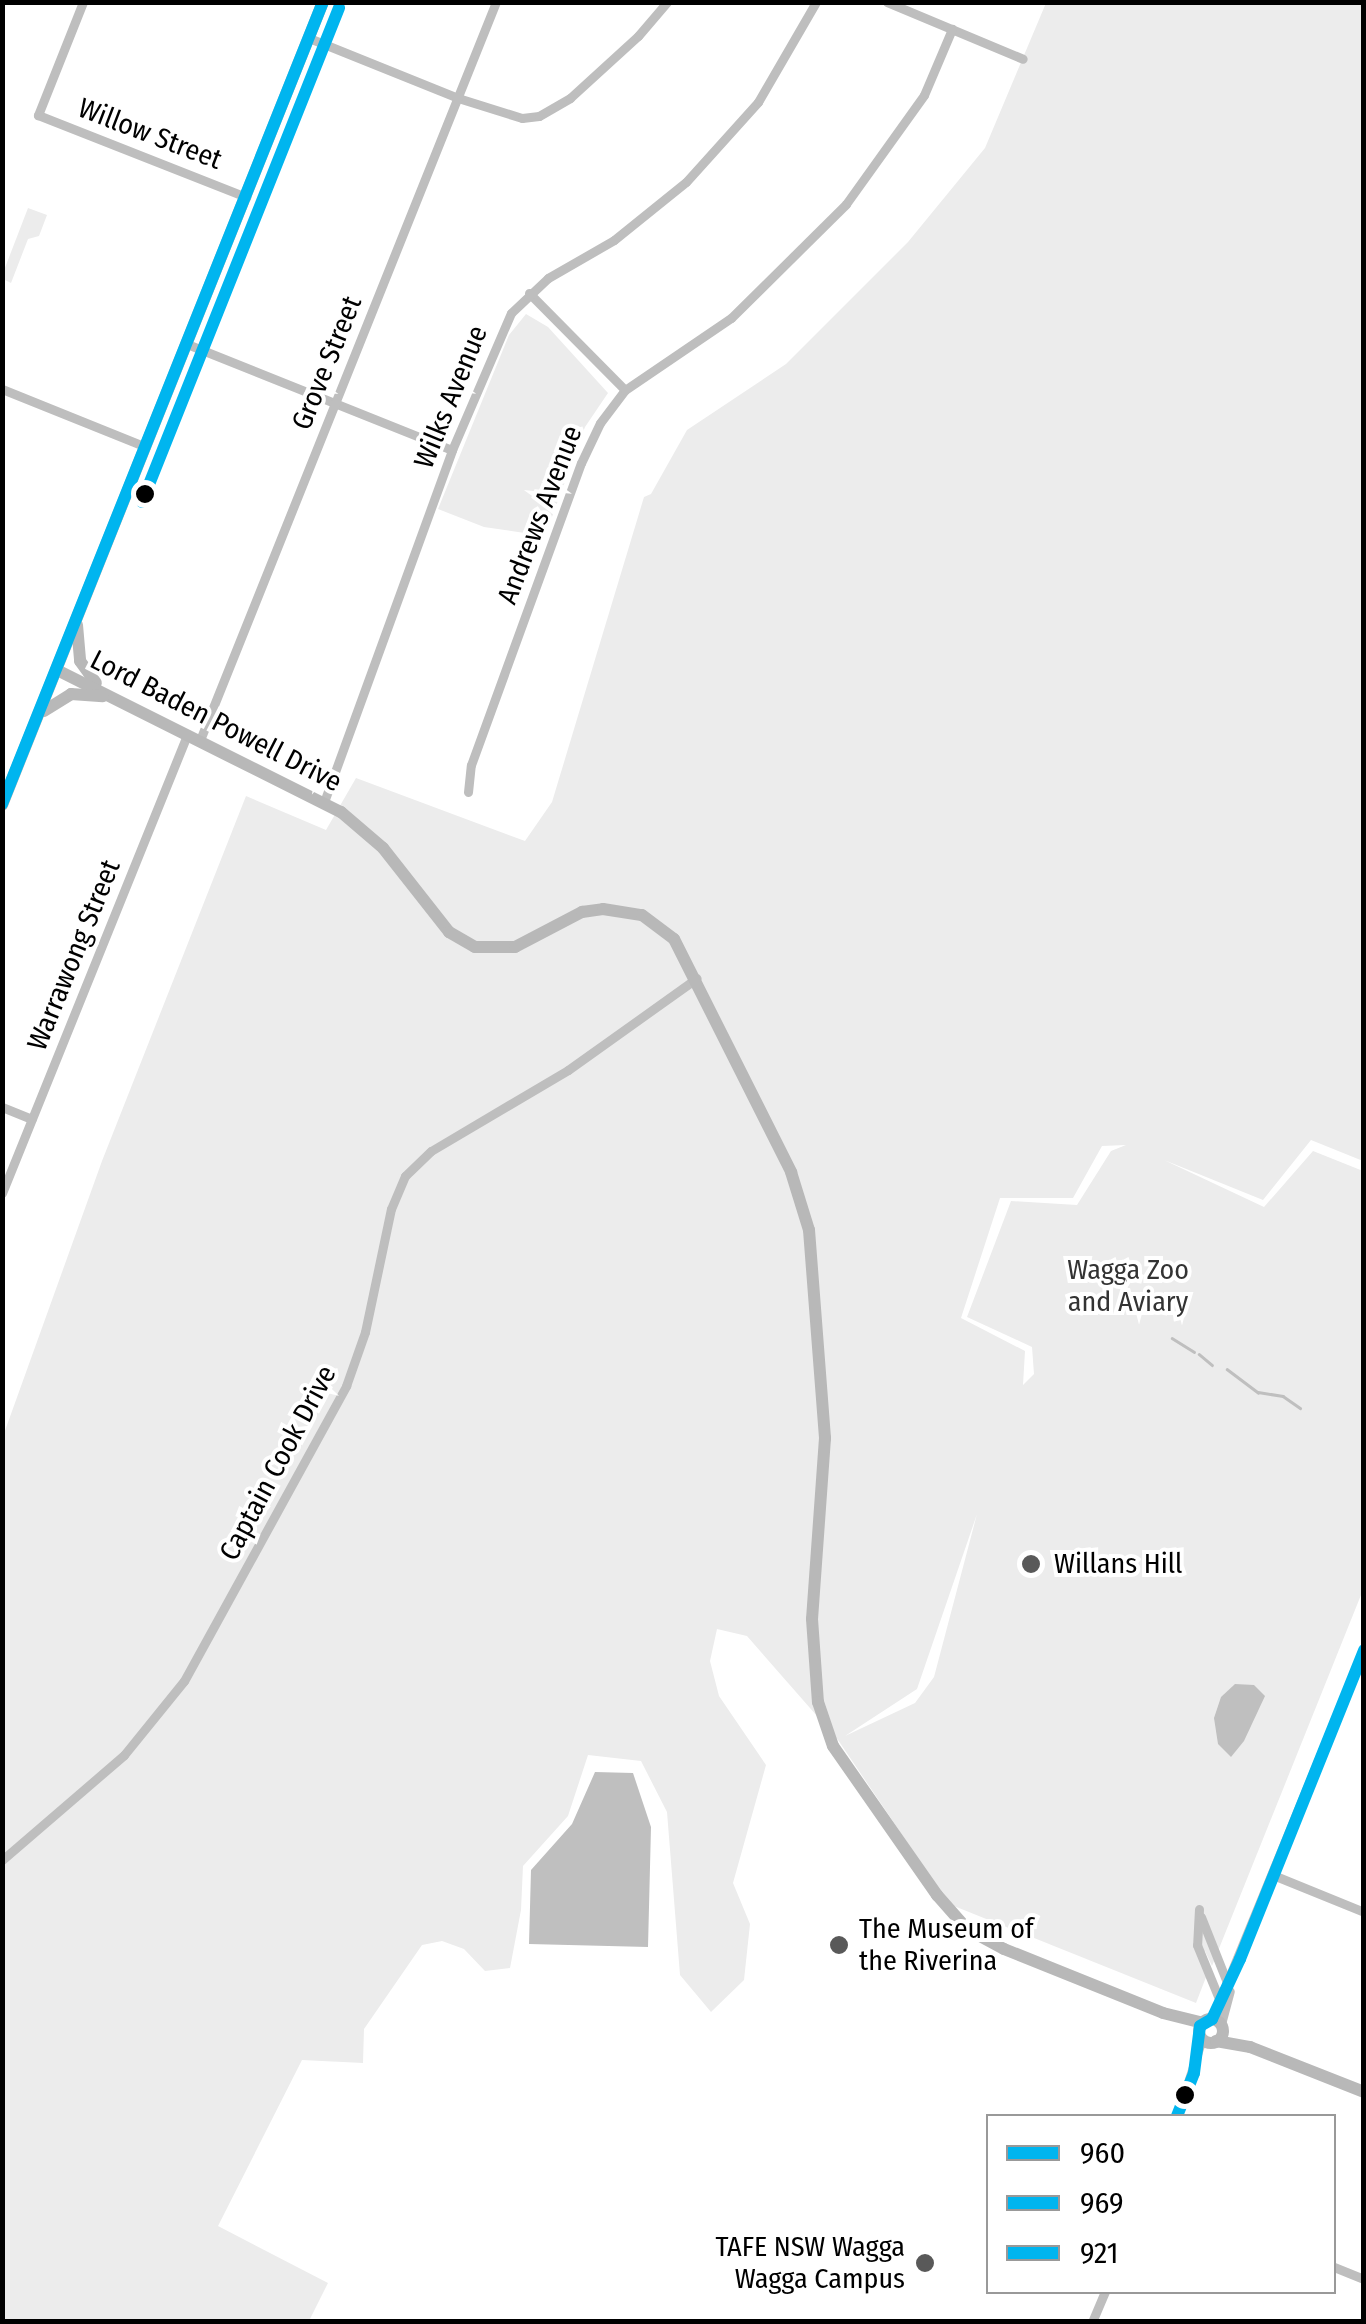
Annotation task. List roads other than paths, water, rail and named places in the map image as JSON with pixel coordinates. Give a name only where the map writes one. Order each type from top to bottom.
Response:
[{"type":"street","name":"Willow Street","points":[[83,2],[38,114],[246,196]]},
{"type":"street","points":[[2,805],[323,2]]},
{"type":"street","name":"Grove Street","points":[[193,737],[335,404],[496,2]]},
{"type":"street","points":[[309,38],[458,98],[522,118],[556,108],[638,36],[667,2]]},
{"type":"street","name":"Wilks Avenue","points":[[324,802],[452,450],[511,313],[530,293],[614,240],[686,182],[758,102],[816,2]]},
{"type":"street","points":[[887,2],[1023,59]]},
{"type":"street","name":"Andrews Avenue","points":[[468,792],[471,765],[581,463],[600,423],[625,390],[731,318],[846,204],[924,95],[952,29]]},
{"type":"street","points":[[530,293],[625,390]]},
{"type":"street","points":[[187,344],[452,450]]},
{"type":"street","points":[[2,389],[146,446]]},
{"type":"street","points":[[77,617],[84,672],[116,698]]},
{"type":"street","name":"Lord Baden Powell Drive","points":[[57,670],[324,802],[370,835],[460,941],[502,950],[582,912],[622,910],[660,925],[674,939],[792,1172],[809,1230],[826,1438],[812,1619],[818,1702],[833,1746],[937,1895],[967,1929],[1004,1949],[1364,2092]]},
{"type":"street","points":[[39,717],[58,699],[72,694],[116,698]]},
{"type":"street","name":"Warrawong Street","points":[[2,1193],[193,737]]},
{"type":"street","name":"Captain Cook Drive","points":[[2,1860],[124,1755],[184,1681],[346,1386],[365,1332],[391,1209],[406,1176],[431,1151],[568,1070],[697,978]]},
{"type":"street","points":[[2,1107],[32,1119]]},
{"type":"street","points":[[1177,2114],[1364,1648]]},
{"type":"street","points":[[1273,1876],[1364,1912]]},
{"type":"street","points":[[1220,2001],[1198,1945],[1199,1910],[1228,1985]]},
{"type":"street","points":[[1211,2032],[1220,2001],[1240,1959]]},
{"type":"street","points":[[1336,2268],[1364,2279]]},
{"type":"street","points":[[1092,2322],[1104,2294]]},
{"type":"waterway","points":[[1172,1338],[1194,1352]]},
{"type":"waterway","points":[[1199,1354],[1212,1365]]},
{"type":"waterway","points":[[1227,1369],[1258,1392],[1283,1396],[1300,1408]]},
{"type":"place","name":"Willans Hill","points":[[1031,1564]]},
{"type":"place","name":"The Museum of the Riverina","points":[[839,1945]]},
{"type":"place","name":"TAFE NSW Wagga Wagga Campus","points":[[925,2263]]},
{"type":"park label","name":"Wagga Zoo and Aviary","points":[[1128,1286]]}]
